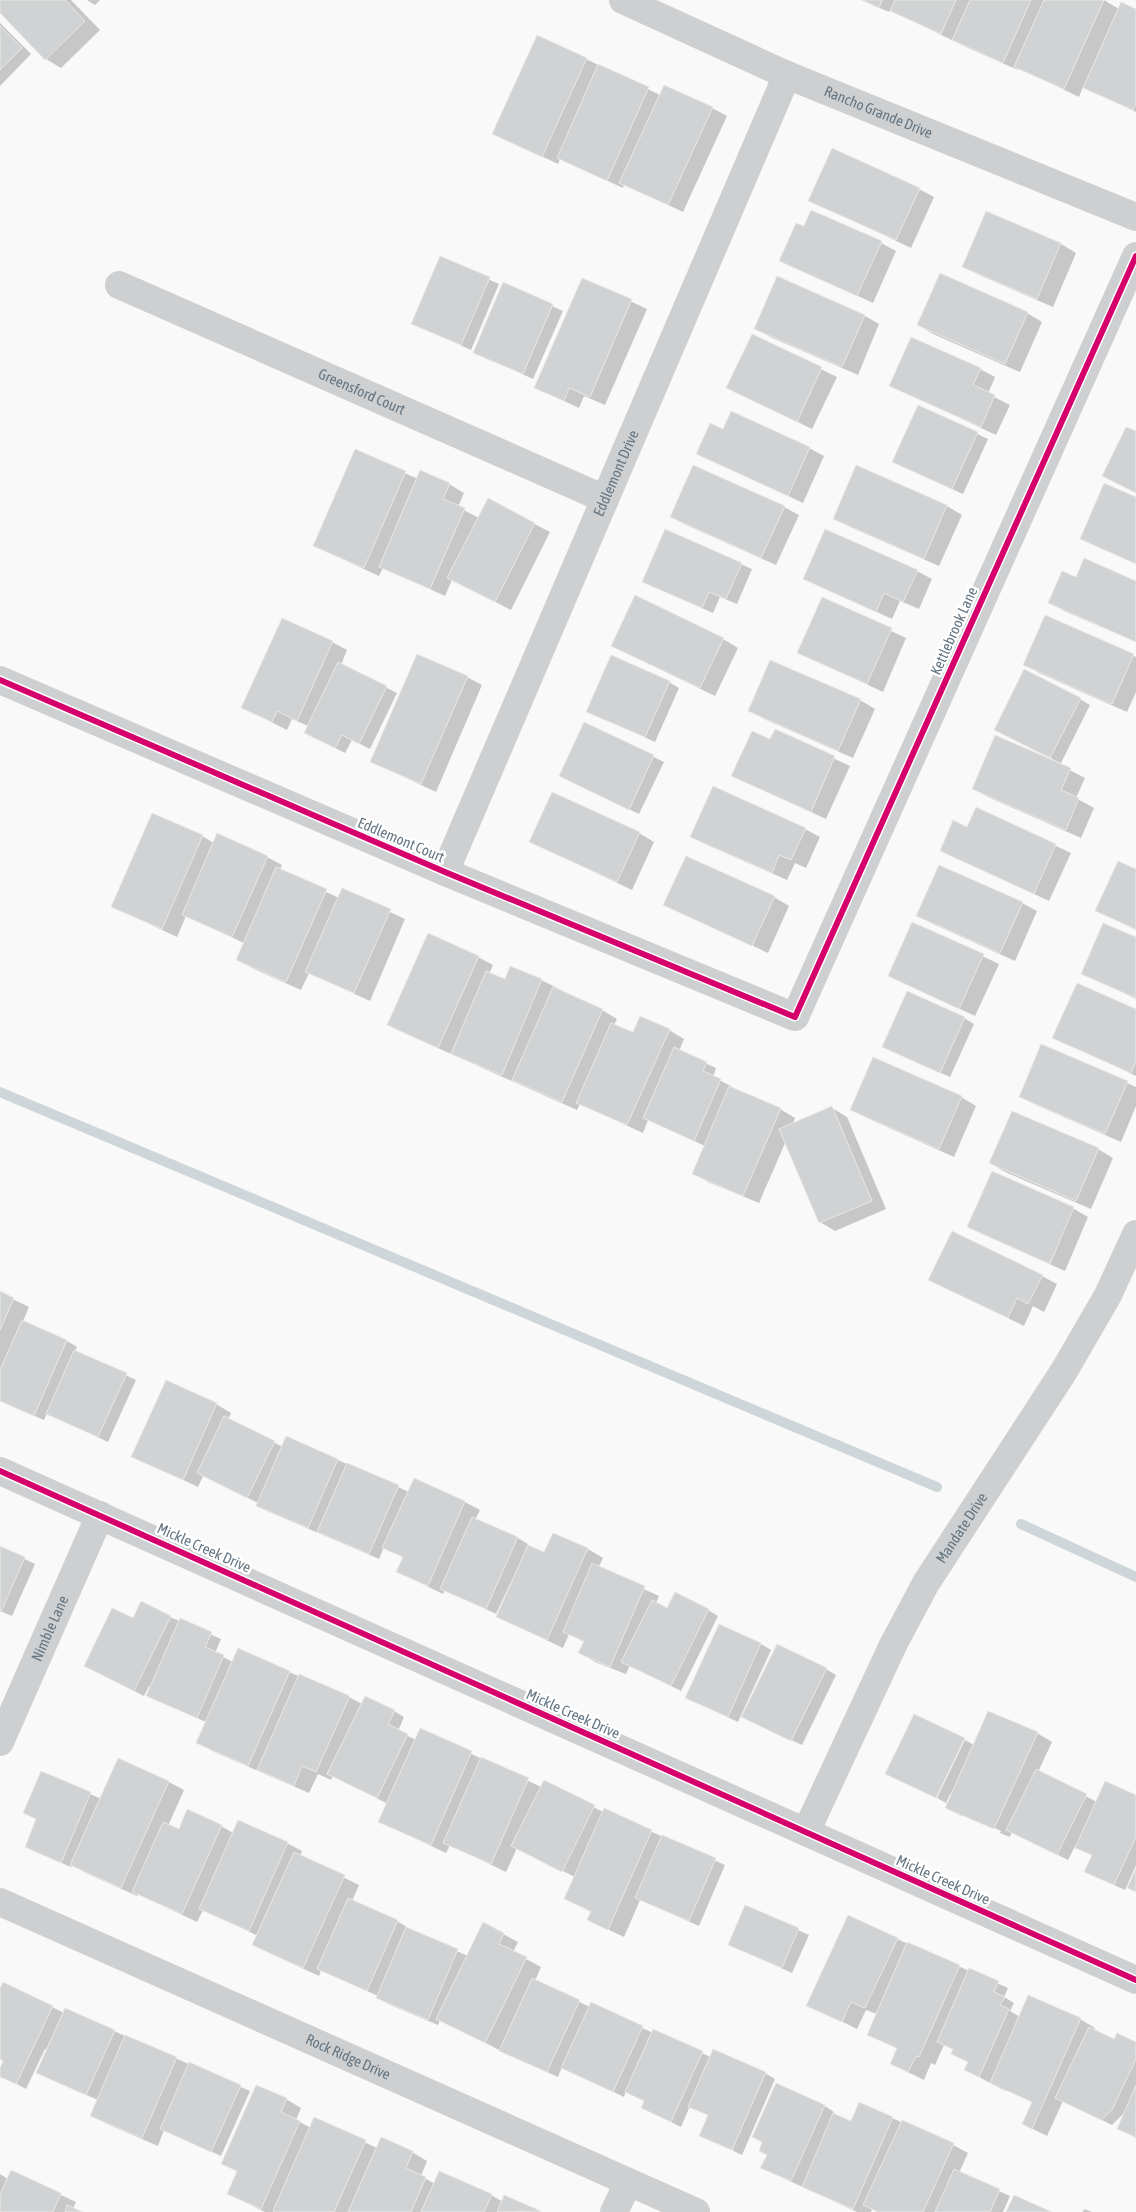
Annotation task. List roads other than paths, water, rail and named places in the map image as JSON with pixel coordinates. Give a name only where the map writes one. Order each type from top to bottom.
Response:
[{"type":"street","name":"Rancho Grande Drive","points":[[623,0],[787,75],[1136,217]]},
{"type":"street","name":"Eddlemont Drive","points":[[445,872],[787,75]]},
{"type":"street","name":"Kettlebrook Lane","points":[[796,1017],[1136,256]]},
{"type":"street","name":"Greensford Court","points":[[118,284],[605,498]]},
{"type":"street","name":"Eddlemont Court","points":[[0,680],[445,872],[796,1017]]},
{"type":"street","name":"Mandate Drive","points":[[806,1832],[893,1645],[926,1583],[1064,1371],[1108,1295],[1136,1234]]},
{"type":"street","name":"Mickle Creek Drive","points":[[0,1471],[1136,1980]]},
{"type":"street","name":"Nimble Lane","points":[[0,1742],[100,1515]]},
{"type":"street","name":"Rock Ridge Drive","points":[[0,1902],[696,2212]]},
{"type":"street","points":[[614,2212],[628,2183]]},
{"type":"waterway","points":[[0,1092],[937,1487]]},
{"type":"waterway","points":[[1021,1524],[1136,1577]]}]
